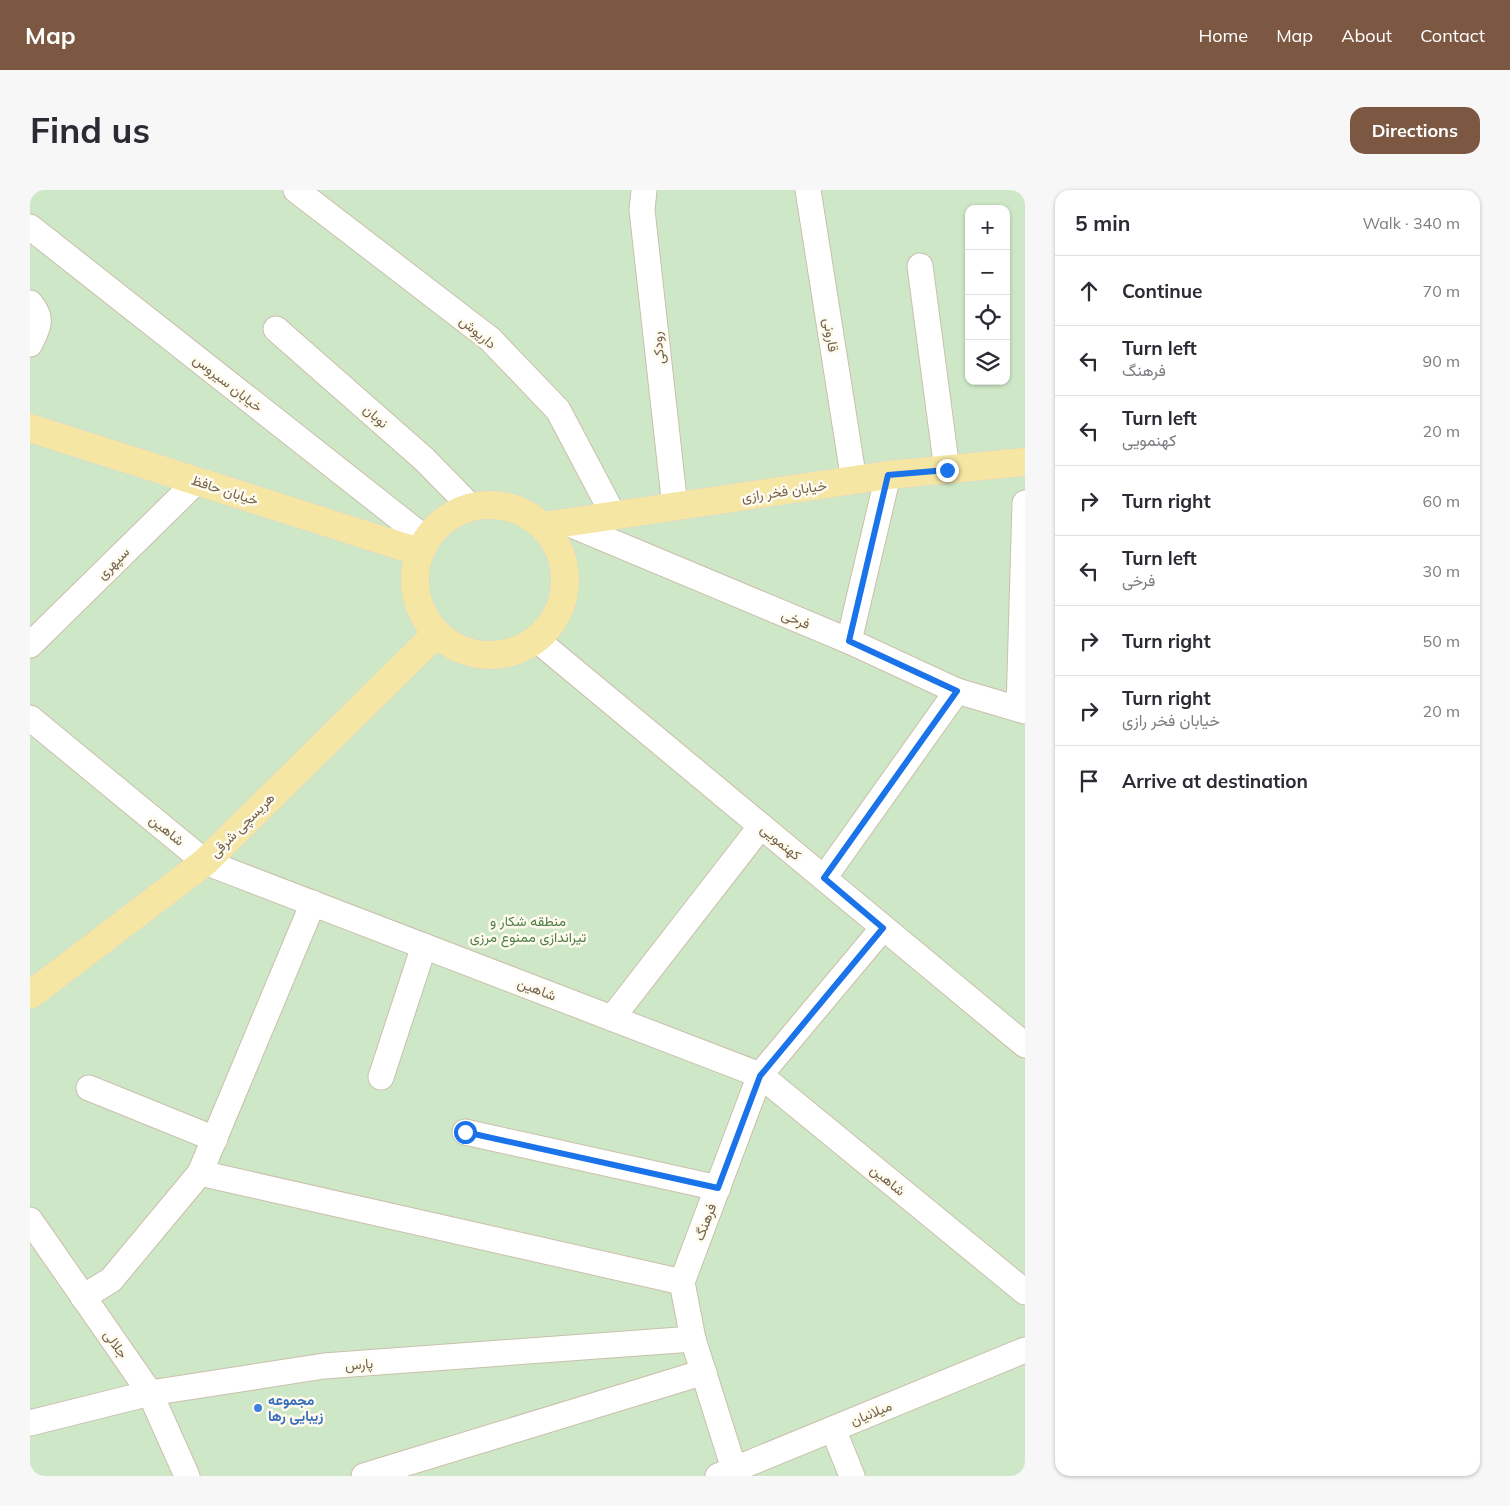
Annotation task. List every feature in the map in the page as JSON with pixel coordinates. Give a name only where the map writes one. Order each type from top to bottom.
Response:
[{"type":"main road","name":"خیابان حافظ","points":[[35,435],[423,546]]},
{"type":"main road","name":"خیابان فخر رازی","points":[[555,524],[888,475],[1025,462]]},
{"type":"main road","points":[[482,505],[504,506],[555,524],[556,543],[564,563],[566,584],[561,605],[552,624],[537,640],[518,651],[496,656],[474,655],[453,647],[436,634],[423,616],[415,596],[414,574],[423,546],[441,522],[460,511],[472,508],[482,505]]},
{"type":"main road","name":"هریسچی شرقی","points":[[30,995],[205,862],[436,634]]},
{"type":"street","name":"داریوش","points":[[296,190],[490,339],[558,410],[614,516]]},
{"type":"street","name":"رودکی","points":[[644,190],[642,210],[675,507]]},
{"type":"street","name":"قارونی","points":[[808,190],[854,481]]},
{"type":"street","name":"خیابان سیروس","points":[[30,227],[423,546]]},
{"type":"street","points":[[920,266],[947,470]]},
{"type":"street","points":[[30,303],[38,314],[38,325],[30,344]]},
{"type":"street","name":"نوبان","points":[[276,328],[424,459],[472,508]]},
{"type":"street","points":[[849,641],[888,475]]},
{"type":"street","name":"سپهری","points":[[30,645],[197,481]]},
{"type":"street","points":[[1022,710],[1025,503]]},
{"type":"street","name":"فرخی","points":[[555,524],[849,641],[957,691],[1022,710]]},
{"type":"street","name":"کهنمویی","points":[[537,640],[1025,1045]]},
{"type":"street","points":[[824,878],[957,691]]},
{"type":"street","name":"شاهین","points":[[30,718],[205,862],[760,1076],[1025,1292]]},
{"type":"street","points":[[612,1018],[761,826]]},
{"type":"street","points":[[82,1297],[111,1280],[200,1173],[313,903]]},
{"type":"street","name":"فرهنگ","points":[[682,1282],[760,1076],[883,928]]},
{"type":"street","points":[[381,1077],[424,946]]},
{"type":"street","points":[[89,1088],[215,1139]]},
{"type":"street","points":[[465,1132],[718,1188]]},
{"type":"street","points":[[200,1173],[682,1282],[726,1473]]},
{"type":"street","name":"جلالی","points":[[30,1220],[150,1393],[187,1476]]},
{"type":"street","name":"پارس","points":[[30,1424],[150,1393],[324,1366],[694,1339]]},
{"type":"street","name":"میلانیان","points":[[726,1473],[1025,1350]]},
{"type":"street","points":[[364,1476],[704,1372]]},
{"type":"street","points":[[833,1429],[852,1476]]},
{"type":"green space","name":"منطقه شکار و تیراندازی ممنوع مرزی","points":[[30,190],[1025,190],[1025,1476],[30,1476]]},
{"type":"place","name":"مجموعه زیبایی رها","points":[[258,1408]]},
{"type":"route","points":[[465,1132],[718,1188],[760,1076],[883,928],[824,878],[957,691],[849,641],[888,475],[947,470]]}]
